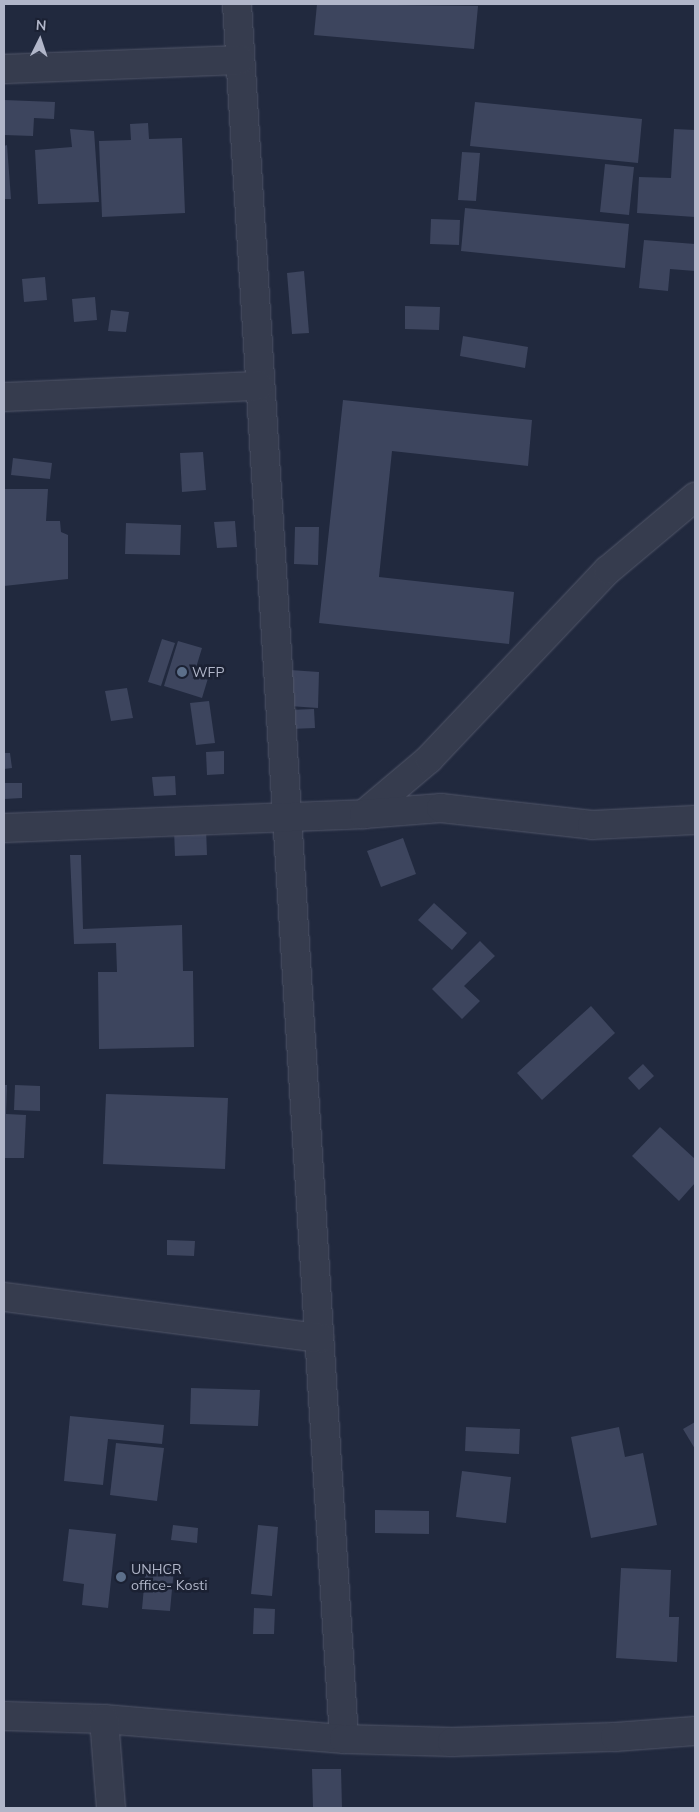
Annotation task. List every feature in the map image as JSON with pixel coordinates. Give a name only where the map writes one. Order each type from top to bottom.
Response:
[{"type":"street","points":[[237,4],[259,386],[344,1739]]},
{"type":"street","points":[[4,69],[240,60]]},
{"type":"street","points":[[4,397],[259,386]]},
{"type":"street","points":[[364,814],[429,758],[608,570],[695,497]]},
{"type":"street","points":[[4,828],[364,814],[441,808],[592,825],[695,820]]},
{"type":"street","points":[[4,1297],[319,1338]]},
{"type":"street","points":[[4,1716],[104,1719],[344,1739],[536,1741],[695,1731]]},
{"type":"street","points":[[104,1719],[111,1808]]},
{"type":"building","points":[[317,4],[478,6],[474,49],[314,35]]},
{"type":"building","points":[[4,100],[55,102],[54,119],[34,118],[33,136],[4,135]]},
{"type":"building","points":[[475,102],[642,119],[638,163],[470,146]]},
{"type":"building","points":[[148,123],[149,139],[182,138],[185,213],[102,217],[99,141],[131,140],[130,124]]},
{"type":"building","points":[[70,129],[94,131],[99,202],[38,204],[35,150],[72,147]]},
{"type":"building","points":[[674,129],[695,130],[695,217],[637,213],[639,177],[671,178]]},
{"type":"building","points":[[7,145],[11,199],[4,199],[4,146]]},
{"type":"building","points":[[462,152],[480,153],[476,201],[458,200]]},
{"type":"building","points":[[605,164],[634,167],[629,215],[600,212]]},
{"type":"building","points":[[465,208],[629,224],[625,268],[461,251]]},
{"type":"building","points":[[431,219],[460,220],[459,245],[430,244]]},
{"type":"building","points":[[644,240],[695,244],[695,271],[670,269],[668,291],[639,288]]},
{"type":"building","points":[[304,271],[309,333],[292,334],[287,273]]},
{"type":"building","points":[[45,277],[47,300],[24,302],[22,279]]},
{"type":"building","points":[[95,297],[97,320],[74,322],[72,299]]},
{"type":"building","points":[[405,306],[440,307],[439,330],[405,329]]},
{"type":"building","points":[[111,310],[129,312],[126,332],[108,331]]},
{"type":"building","points":[[463,336],[528,347],[525,368],[460,356]]},
{"type":"building","points":[[343,400],[532,420],[528,466],[392,451],[379,577],[514,592],[509,644],[319,623]]},
{"type":"building","points":[[203,452],[206,490],[182,492],[180,453]]},
{"type":"building","points":[[13,458],[52,463],[50,479],[11,475]]},
{"type":"building","points":[[4,489],[48,489],[46,521],[60,521],[61,532],[68,535],[68,579],[4,586]]},
{"type":"building","points":[[235,521],[237,547],[217,548],[214,522]]},
{"type":"building","points":[[126,523],[181,525],[180,555],[125,554]]},
{"type":"building","points":[[295,527],[319,527],[318,565],[294,564]]},
{"type":"building","points":[[162,639],[175,643],[161,686],[148,682]]},
{"type":"building","points":[[178,641],[202,648],[195,671],[209,675],[202,698],[164,686]]},
{"type":"building","points":[[290,670],[319,672],[318,708],[289,706]]},
{"type":"building","points":[[127,688],[133,718],[111,721],[105,691]]},
{"type":"building","points":[[209,701],[215,743],[196,745],[190,703]]},
{"type":"building","points":[[314,709],[315,728],[290,729],[289,710]]},
{"type":"building","points":[[224,751],[224,774],[207,775],[206,752]]},
{"type":"building","points":[[4,753],[10,753],[12,768],[4,769]]},
{"type":"building","points":[[175,776],[176,795],[154,796],[152,777]]},
{"type":"building","points":[[4,783],[22,783],[22,798],[4,799]]},
{"type":"building","points":[[206,828],[207,855],[175,856],[174,829]]},
{"type":"building","points":[[403,838],[416,874],[381,887],[367,851]]},
{"type":"building","points":[[70,855],[81,855],[83,929],[182,925],[183,971],[193,971],[194,1047],[99,1049],[98,972],[117,972],[116,943],[74,944]]},
{"type":"building","points":[[434,903],[467,933],[452,950],[418,920]]},
{"type":"building","points":[[480,941],[495,956],[464,986],[480,1001],[462,1019],[432,989]]},
{"type":"building","points":[[591,1006],[615,1033],[542,1100],[517,1073]]},
{"type":"building","points":[[643,1064],[654,1076],[639,1090],[628,1078]]},
{"type":"building","points":[[4,1085],[7,1085],[6,1114],[26,1115],[24,1158],[4,1158]]},
{"type":"building","points":[[15,1085],[40,1086],[40,1111],[14,1110]]},
{"type":"building","points":[[106,1094],[228,1098],[225,1169],[103,1164]]},
{"type":"building","points":[[660,1127],[695,1159],[695,1183],[679,1201],[632,1156]]},
{"type":"building","points":[[167,1240],[195,1241],[194,1256],[167,1255]]},
{"type":"building","points":[[191,1388],[260,1390],[258,1426],[190,1424]]},
{"type":"building","points":[[70,1416],[164,1425],[162,1444],[108,1439],[103,1485],[64,1481]]},
{"type":"building","points":[[695,1422],[695,1449],[683,1429]]},
{"type":"building","points":[[466,1427],[520,1429],[519,1454],[465,1451]]},
{"type":"building","points":[[619,1427],[625,1457],[643,1453],[657,1525],[591,1538],[571,1437]]},
{"type":"building","points":[[116,1443],[164,1448],[157,1501],[110,1495]]},
{"type":"building","points":[[462,1471],[511,1477],[506,1523],[456,1517]]},
{"type":"building","points":[[375,1510],[429,1511],[429,1534],[375,1533]]},
{"type":"building","points":[[173,1525],[198,1528],[197,1543],[171,1540]]},
{"type":"building","points":[[258,1525],[278,1527],[272,1596],[251,1594]]},
{"type":"building","points":[[69,1529],[116,1534],[108,1608],[82,1605],[84,1584],[63,1581]]},
{"type":"building","points":[[146,1565],[174,1568],[170,1611],[142,1609]]},
{"type":"building","points":[[621,1568],[671,1570],[669,1617],[679,1617],[677,1662],[616,1658]]},
{"type":"building","points":[[254,1608],[275,1609],[274,1634],[253,1634]]},
{"type":"building","points":[[312,1769],[341,1769],[342,1808],[313,1808]]},
{"type":"place","name":"WFP","points":[[182,672]]},
{"type":"place","name":"UNHCR office- Kosti","points":[[121,1577]]}]
